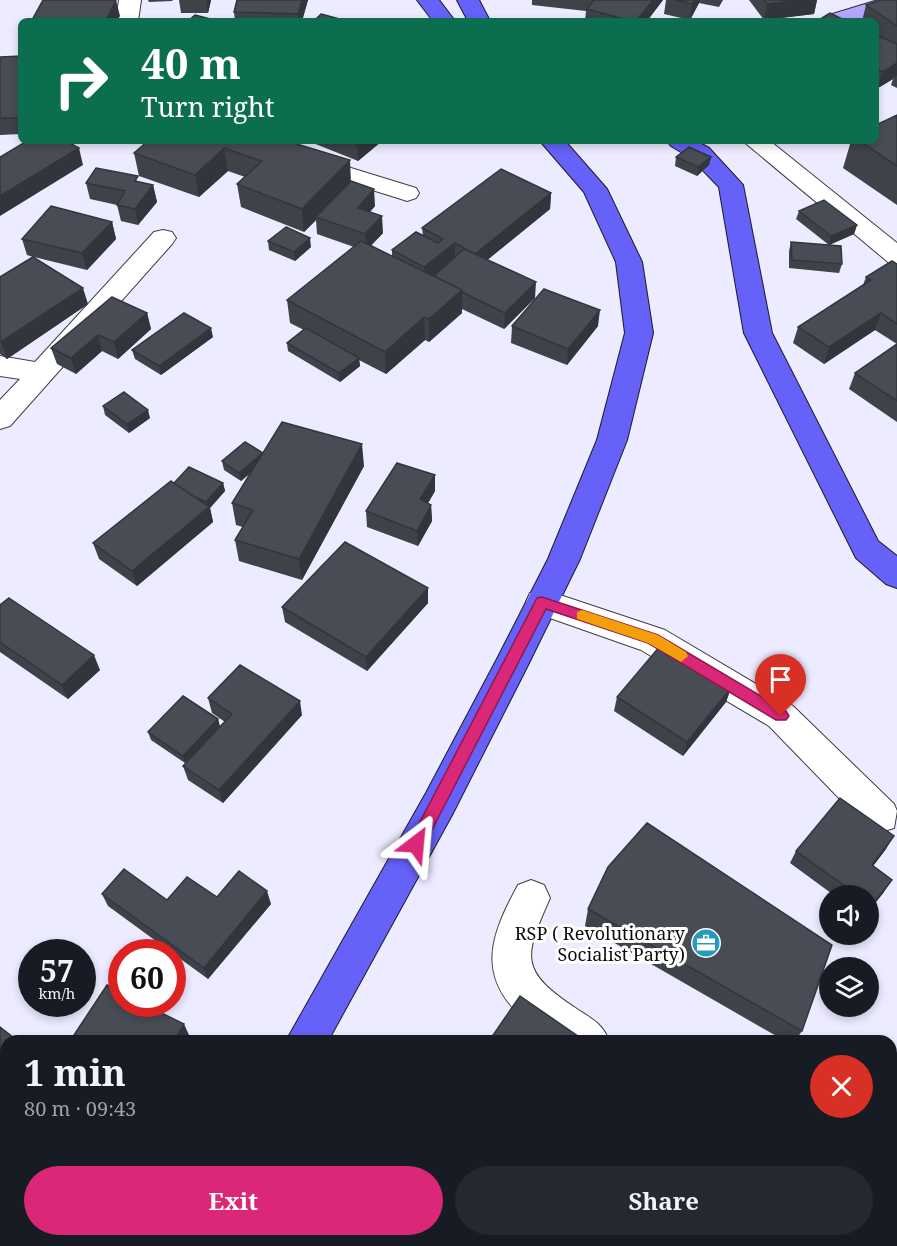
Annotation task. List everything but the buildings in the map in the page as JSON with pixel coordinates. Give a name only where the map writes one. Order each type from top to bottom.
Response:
[{"type":"main road","points":[[428,0],[442,18]]},
{"type":"main road","points":[[468,0],[477,18]]},
{"type":"main road","points":[[309,1035],[439,804],[564,559],[612,440],[639,333],[629,262],[595,189],[555,144]]},
{"type":"main road","points":[[684,144],[700,153],[731,185],[738,213],[758,333],[867,549],[897,575]]},
{"type":"street","points":[[127,18],[130,0]]},
{"type":"street","points":[[844,18],[892,3]]},
{"type":"street","points":[[248,144],[407,193]]},
{"type":"street","points":[[759,144],[897,256]]},
{"type":"street","points":[[0,419],[163,238]]},
{"type":"street","points":[[0,366],[42,373]]},
{"type":"street","points":[[542,602],[653,639],[781,716],[881,816]]},
{"type":"street","points":[[531,898],[513,937],[510,960],[521,990],[541,1008],[580,1035]]},
{"type":"slow traffic","points":[[582,615],[653,639],[681,656]]},
{"type":"place","name":"RSP ( Revolutionary Socialist Party)","points":[[706,943]]},
{"type":"route","points":[[416,844],[439,804],[542,602],[653,639],[781,716]]}]
